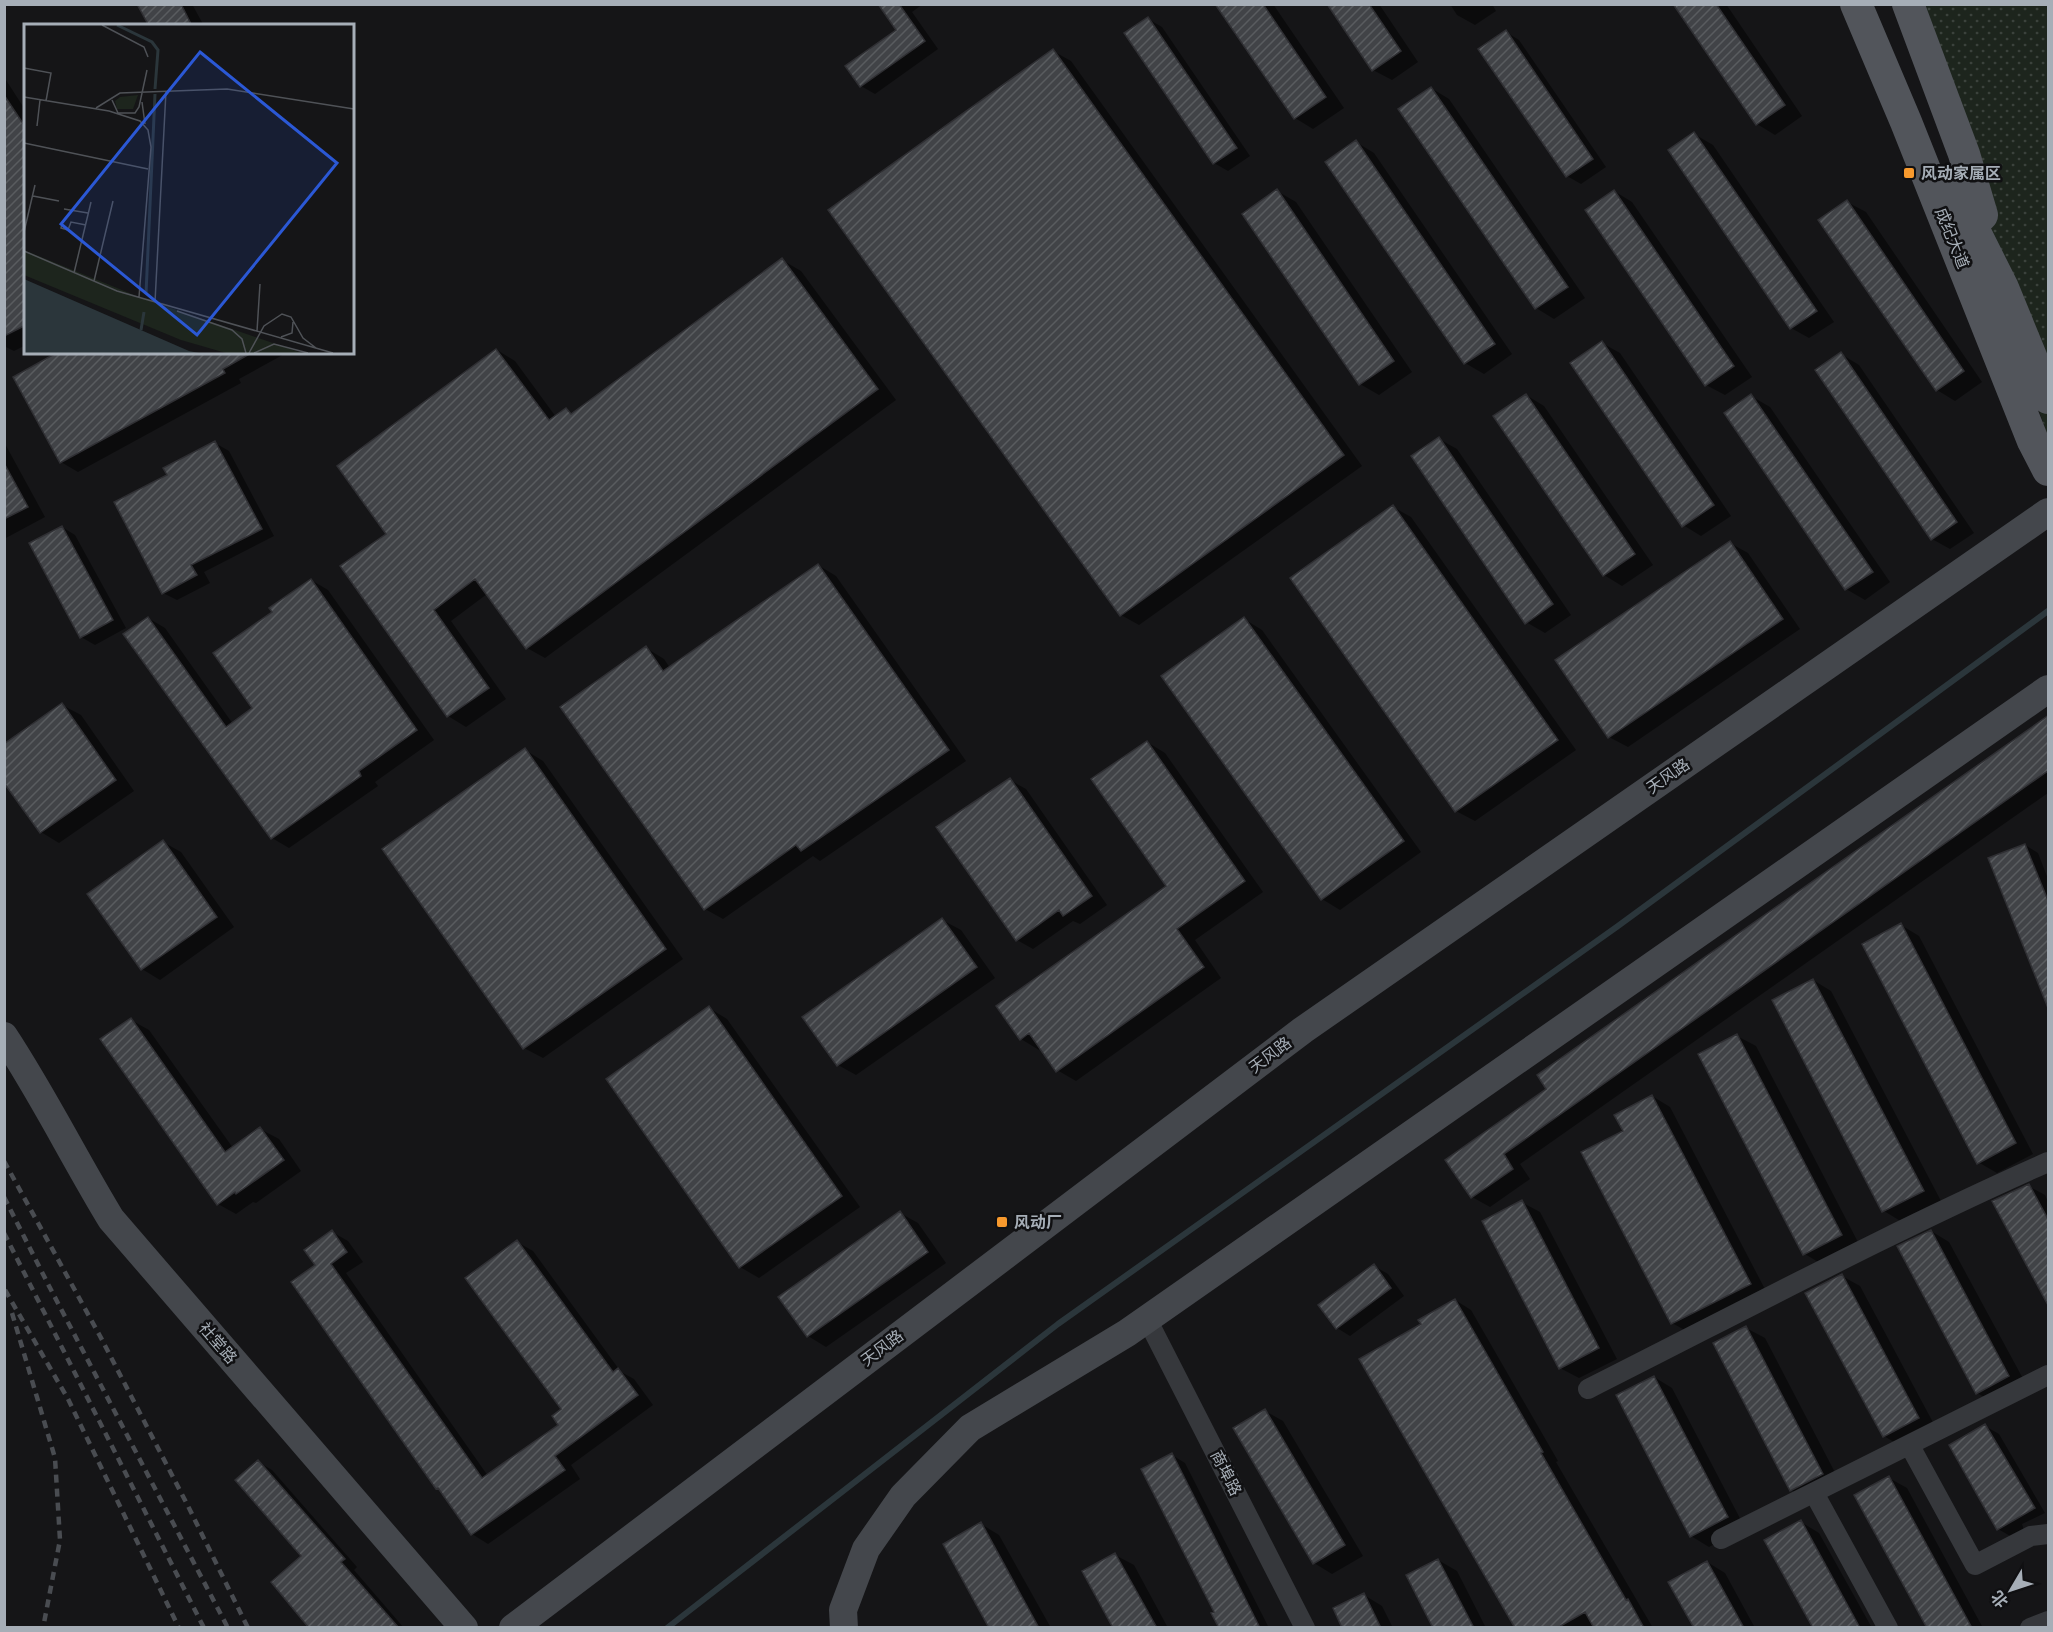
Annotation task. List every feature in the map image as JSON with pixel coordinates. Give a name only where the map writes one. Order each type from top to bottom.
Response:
[{"type":"main road","name":"成纪大道","points":[[1856,4],[1906,122],[2032,441],[2049,470]]},
{"type":"main road","name":"成纪大道","points":[[1879,4],[1957,199],[2002,288],[2049,398]]},
{"type":"main road","points":[[1910,10],[1965,154],[2002,288]]},
{"type":"main road","name":"天风路","points":[[513,1628],[1303,1030],[2049,512]]},
{"type":"main road","points":[[838,1622],[866,1549],[903,1496],[970,1428],[1127,1333],[2049,689]]},
{"type":"main road","name":"社堂路","points":[[4,1036],[31,1076],[79,1166],[111,1219],[464,1628]]},
{"type":"street","points":[[1588,1389],[1726,1320],[1766,1297],[1971,1196],[2049,1162]]},
{"type":"street","name":"商埠路","points":[[1147,1319],[1305,1628]]},
{"type":"street","points":[[1721,1539],[2049,1375]]},
{"type":"street","points":[[1910,1446],[1974,1565],[2031,1536],[2049,1534]]},
{"type":"street","points":[[1814,1493],[1888,1628]]},
{"type":"street","points":[[2030,1628],[2049,1621]]},
{"type":"shaded area","points":[[1900,5],[2048,5],[2048,437]]},
{"type":"building","points":[[137,4],[181,4],[191,24],[148,24]]},
{"type":"building","points":[[878,4],[899,4],[925,41],[860,87],[845,66],[896,30]]},
{"type":"building","points":[[1215,4],[1263,4],[1326,97],[1294,119]]},
{"type":"building","points":[[1327,4],[1369,4],[1401,51],[1372,71]]},
{"type":"building","points":[[1673,4],[1716,4],[1785,105],[1756,125]]},
{"type":"building","points":[[1148,17],[1237,148],[1213,164],[1124,33]]},
{"type":"building","points":[[1506,30],[1593,159],[1566,177],[1478,49]]},
{"type":"building","points":[[1053,49],[1344,455],[1120,616],[828,210]]},
{"type":"building","points":[[1431,87],[1568,287],[1535,309],[1398,109]]},
{"type":"building","points":[[4,95],[24,125],[24,326],[4,336]]},
{"type":"building","points":[[1694,132],[1817,311],[1790,329],[1668,150]]},
{"type":"building","points":[[1356,140],[1495,344],[1464,364],[1325,162]]},
{"type":"building","points":[[1277,189],[1394,361],[1359,385],[1242,214]]},
{"type":"building","points":[[1614,190],[1734,366],[1705,386],[1585,210]]},
{"type":"building","points":[[1847,200],[1964,371],[1936,391],[1818,220]]},
{"type":"building","points":[[782,258],[878,389],[526,649],[475,579],[434,610],[489,688],[447,717],[340,566],[386,534],[337,466],[496,349],[549,420],[566,408],[571,414]]},
{"type":"building","points":[[1602,341],[1714,505],[1682,527],[1570,363]]},
{"type":"building","points":[[1841,352],[1957,522],[1931,540],[1815,370]]},
{"type":"building","points":[[54,354],[249,354],[223,369],[225,373],[60,463],[13,377]]},
{"type":"building","points":[[1526,394],[1635,554],[1603,576],[1493,416]]},
{"type":"building","points":[[1751,394],[1873,572],[1845,590],[1724,413]]},
{"type":"building","points":[[1439,437],[1553,604],[1525,624],[1411,456]]},
{"type":"building","points":[[215,441],[262,529],[191,565],[197,575],[162,594],[114,502],[167,475],[163,468]]},
{"type":"building","points":[[4,463],[28,507],[4,519]]},
{"type":"building","points":[[1393,505],[1558,740],[1455,812],[1290,578]]},
{"type":"building","points":[[62,526],[113,620],[80,638],[29,543]]},
{"type":"building","points":[[1730,541],[1783,619],[1608,738],[1555,660]]},
{"type":"building","points":[[818,564],[949,750],[801,851],[796,845],[704,910],[560,707],[646,646],[663,671]]},
{"type":"building","points":[[311,579],[417,730],[359,771],[361,776],[271,839],[123,634],[148,617],[226,727],[252,708],[213,653],[272,612],[269,608]]},
{"type":"building","points":[[1244,617],[1404,841],[1321,900],[1161,676]]},
{"type":"building","points":[[62,703],[116,780],[40,833],[4,783],[4,744]]},
{"type":"building","points":[[2049,715],[2049,770],[1504,1154],[1513,1169],[1471,1198],[1445,1160],[1546,1089],[1537,1075]]},
{"type":"building","points":[[1147,741],[1245,881],[1177,929],[1204,967],[1056,1072],[1029,1033],[1020,1040],[996,1006],[1166,886],[1091,779]]},
{"type":"building","points":[[525,748],[666,949],[523,1049],[382,849]]},
{"type":"building","points":[[1010,778],[1092,896],[1063,916],[1059,910],[1016,941],[936,827]]},
{"type":"building","points":[[163,840],[217,917],[141,970],[87,894]]},
{"type":"building","points":[[2025,844],[2049,903],[2048,1008],[1988,858]]},
{"type":"building","points":[[942,918],[977,967],[837,1066],[802,1017]]},
{"type":"building","points":[[1901,923],[2016,1143],[1977,1164],[1862,944]]},
{"type":"building","points":[[1813,979],[1924,1191],[1882,1212],[1772,1000]]},
{"type":"building","points":[[709,1006],[842,1196],[739,1268],[606,1079]]},
{"type":"building","points":[[131,1018],[225,1152],[260,1127],[284,1160],[217,1205],[100,1039]]},
{"type":"building","points":[[1737,1034],[1842,1235],[1803,1255],[1698,1054]]},
{"type":"building","points":[[1652,1095],[1751,1284],[1671,1324],[1581,1152],[1623,1131],[1614,1115]]},
{"type":"building","points":[[2029,1184],[2049,1221],[2049,1307],[1992,1201]]},
{"type":"building","points":[[1522,1200],[1599,1348],[1559,1369],[1482,1221]]},
{"type":"building","points":[[900,1211],[928,1252],[807,1337],[778,1297]]},
{"type":"building","points":[[332,1230],[347,1252],[331,1264],[482,1478],[558,1425],[552,1416],[561,1409],[465,1278],[517,1240],[613,1372],[618,1368],[638,1395],[555,1456],[565,1470],[471,1535],[438,1488],[436,1489],[291,1282],[315,1265],[304,1250]]},
{"type":"building","points":[[1931,1230],[2009,1376],[1976,1394],[1897,1246]]},
{"type":"building","points":[[1374,1264],[1391,1288],[1336,1329],[1318,1305]]},
{"type":"building","points":[[1842,1274],[1919,1418],[1883,1437],[1805,1293]]},
{"type":"building","points":[[1455,1299],[1543,1452],[1541,1453],[1644,1628],[1594,1628],[1585,1612],[1557,1628],[1515,1628],[1359,1359],[1421,1324],[1418,1320]]},
{"type":"building","points":[[1746,1326],[1823,1474],[1790,1491],[1713,1343]]},
{"type":"building","points":[[1654,1376],[1728,1517],[1690,1537],[1616,1395]]},
{"type":"building","points":[[1265,1409],[1345,1545],[1313,1564],[1233,1428]]},
{"type":"building","points":[[1985,1424],[2035,1508],[1997,1530],[1949,1445]]},
{"type":"building","points":[[1172,1453],[1260,1628],[1219,1628],[1211,1613],[1214,1612],[1141,1469]]},
{"type":"building","points":[[258,1460],[345,1559],[341,1562],[399,1628],[309,1628],[271,1582],[301,1556],[235,1480]]},
{"type":"building","points":[[1889,1476],[1972,1628],[1927,1628],[1854,1495]]},
{"type":"building","points":[[1801,1520],[1860,1628],[1813,1628],[1764,1540]]},
{"type":"building","points":[[981,1522],[1039,1628],[989,1628],[943,1544]]},
{"type":"building","points":[[1115,1553],[1157,1628],[1113,1628],[1082,1571]]},
{"type":"building","points":[[1438,1559],[1474,1628],[1433,1628],[1406,1575]]},
{"type":"building","points":[[1707,1561],[1744,1628],[1694,1628],[1668,1582]]},
{"type":"building","points":[[1364,1593],[1381,1628],[1342,1628],[1333,1608]]},
{"type":"waterway","points":[[667,1628],[1058,1324],[1618,926],[2048,611]]},
{"type":"railway","points":[[4,1161],[100,1336],[248,1628]]},
{"type":"railway","points":[[4,1197],[228,1628]]},
{"type":"railway","points":[[4,1233],[204,1628]]},
{"type":"railway","points":[[5,1290],[68,1399],[179,1628]]},
{"type":"railway","points":[[12,1313],[55,1458],[60,1540],[43,1628]]},
{"type":"place","name":"风动家属区","points":[[1909,173]]},
{"type":"place","name":"风动厂","points":[[1002,1222]]}]
